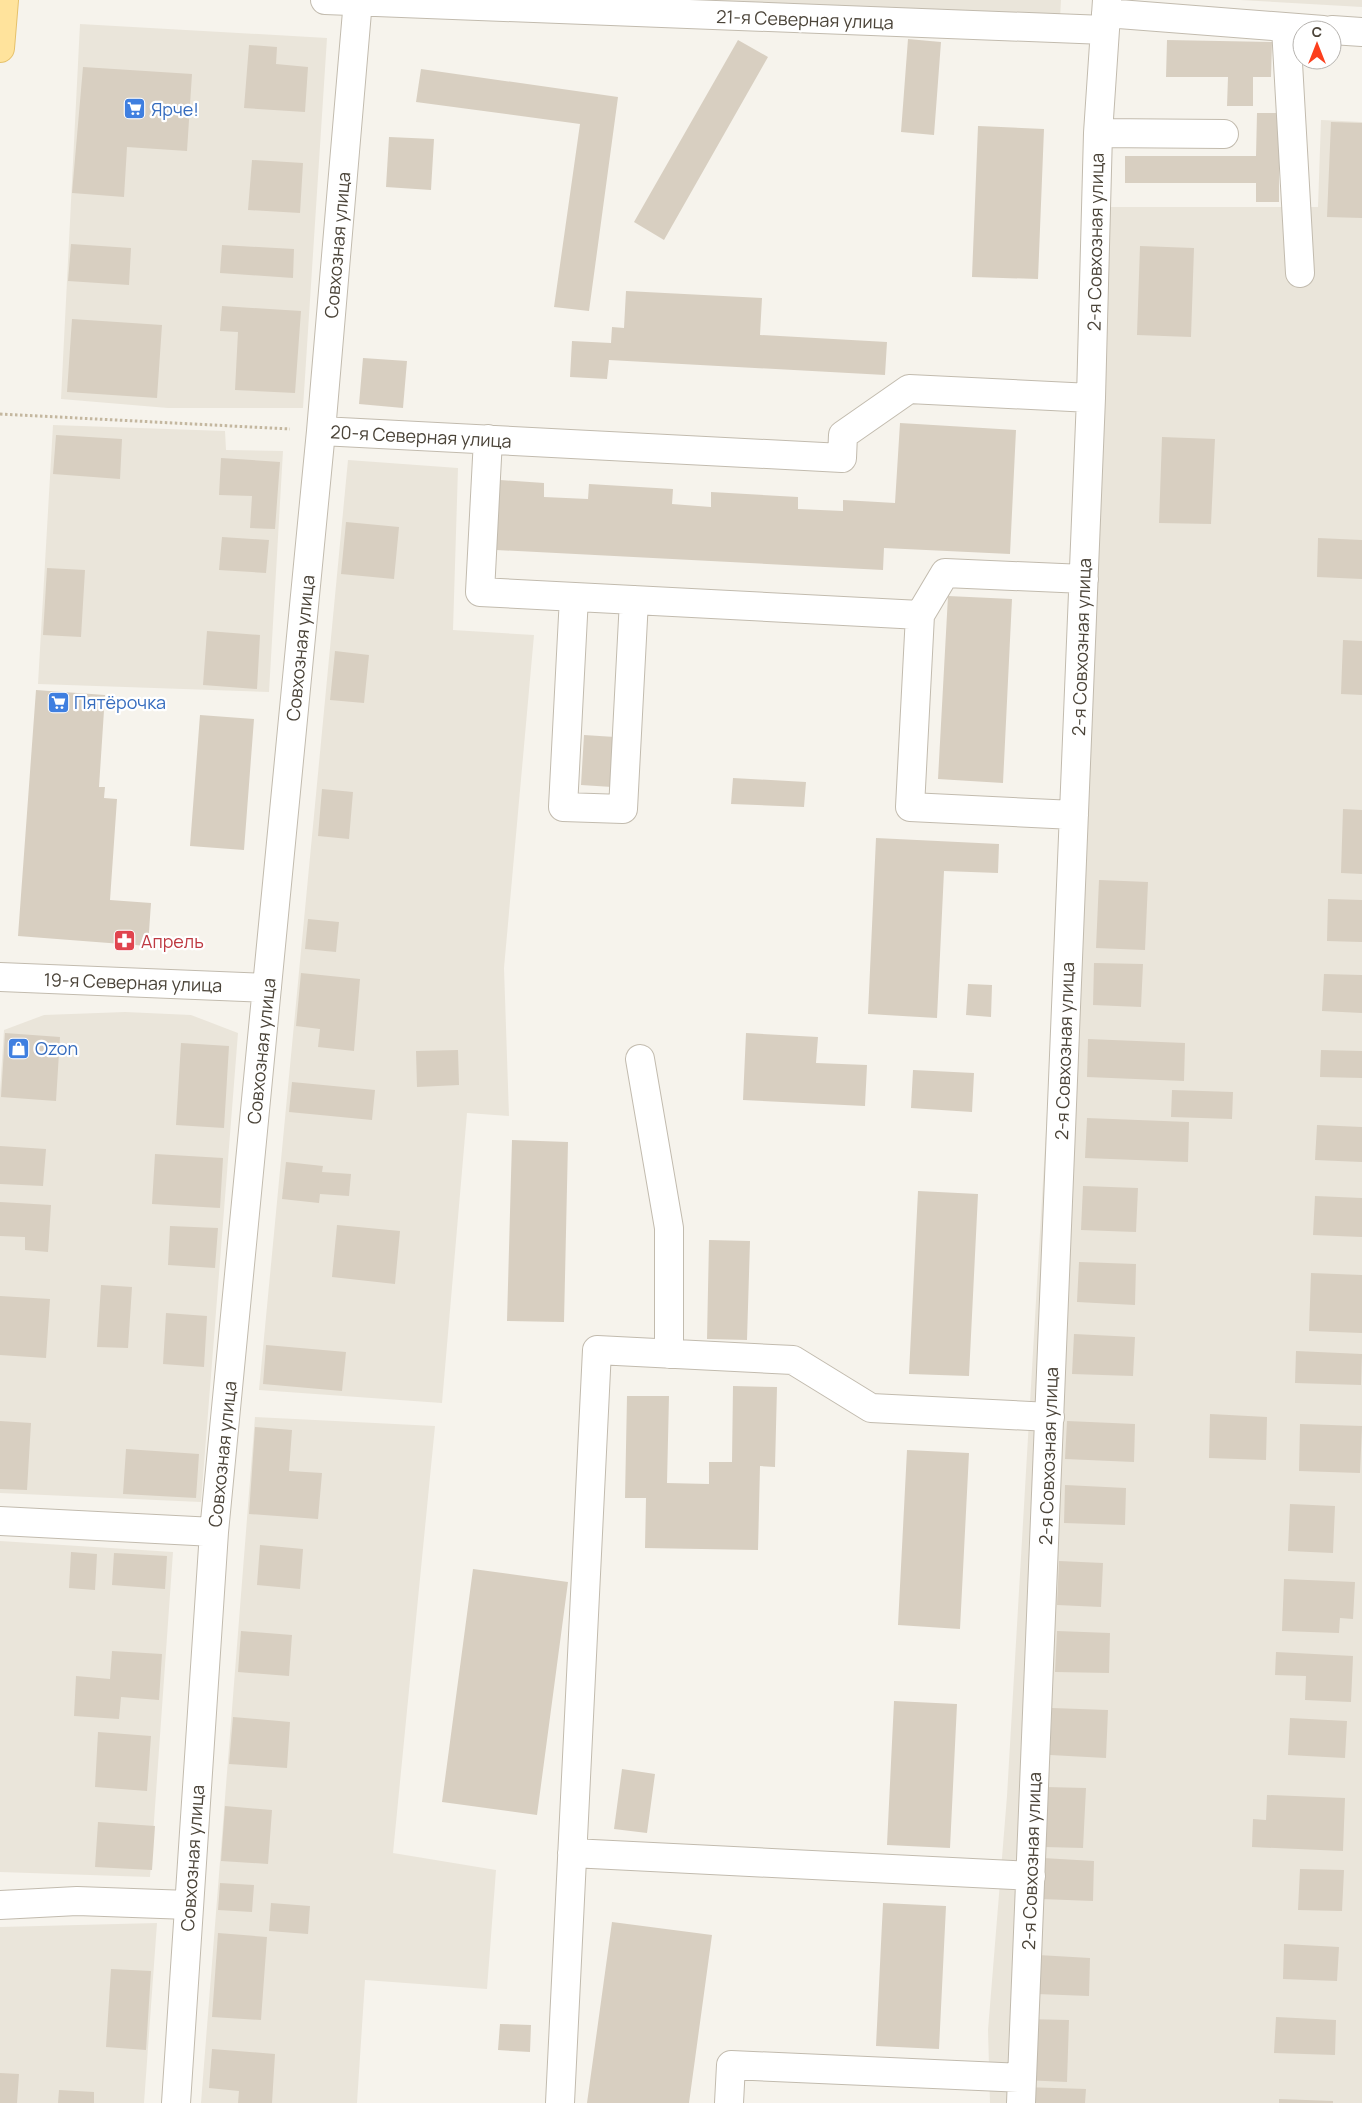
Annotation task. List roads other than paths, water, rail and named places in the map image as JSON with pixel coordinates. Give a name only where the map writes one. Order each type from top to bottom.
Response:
[{"type":"main road","points":[[0,48],[4,0]]},
{"type":"street","name":"21-я Северная улица","points":[[325,0],[1106,14],[1292,28]]},
{"type":"street","name":"Совхозная улица","points":[[176,2103],[214,1532],[320,431],[358,1]]},
{"type":"street","name":"2-я Совхозная улица","points":[[1022,2091],[1084,579],[1098,133],[1106,14]]},
{"type":"street","points":[[1286,28],[1300,273]]},
{"type":"street","points":[[1342,31],[1362,32]]},
{"type":"street","points":[[1098,133],[1224,134]]},
{"type":"street","name":"20-я Северная улица","points":[[320,431],[842,458],[843,435],[909,389],[1091,398]]},
{"type":"street","points":[[488,439],[480,592],[920,615]]},
{"type":"street","points":[[1074,815],[910,806],[920,615],[944,573],[1084,579]]},
{"type":"street","points":[[574,596],[562,806],[571,807],[623,809],[634,600]]},
{"type":"street","name":"19-я Северная улица","points":[[0,977],[267,988]]},
{"type":"street","points":[[640,1059],[668,1228],[669,1354]]},
{"type":"street","points":[[560,2103],[597,1350],[793,1360],[871,1408],[1050,1417]]},
{"type":"street","points":[[0,1521],[214,1532]]},
{"type":"street","points":[[572,1853],[1031,1876]]},
{"type":"street","points":[[0,1905],[77,1901],[189,1905]]},
{"type":"street","points":[[729,2103],[731,2065],[1022,2091]]},
{"type":"place","name":"Ярче!","points":[[135,109]]},
{"type":"place","name":"Пятёрочка","points":[[58,702]]},
{"type":"place","name":"Апрель","points":[[125,941]]},
{"type":"place","name":"Ozon","points":[[19,1048]]}]
